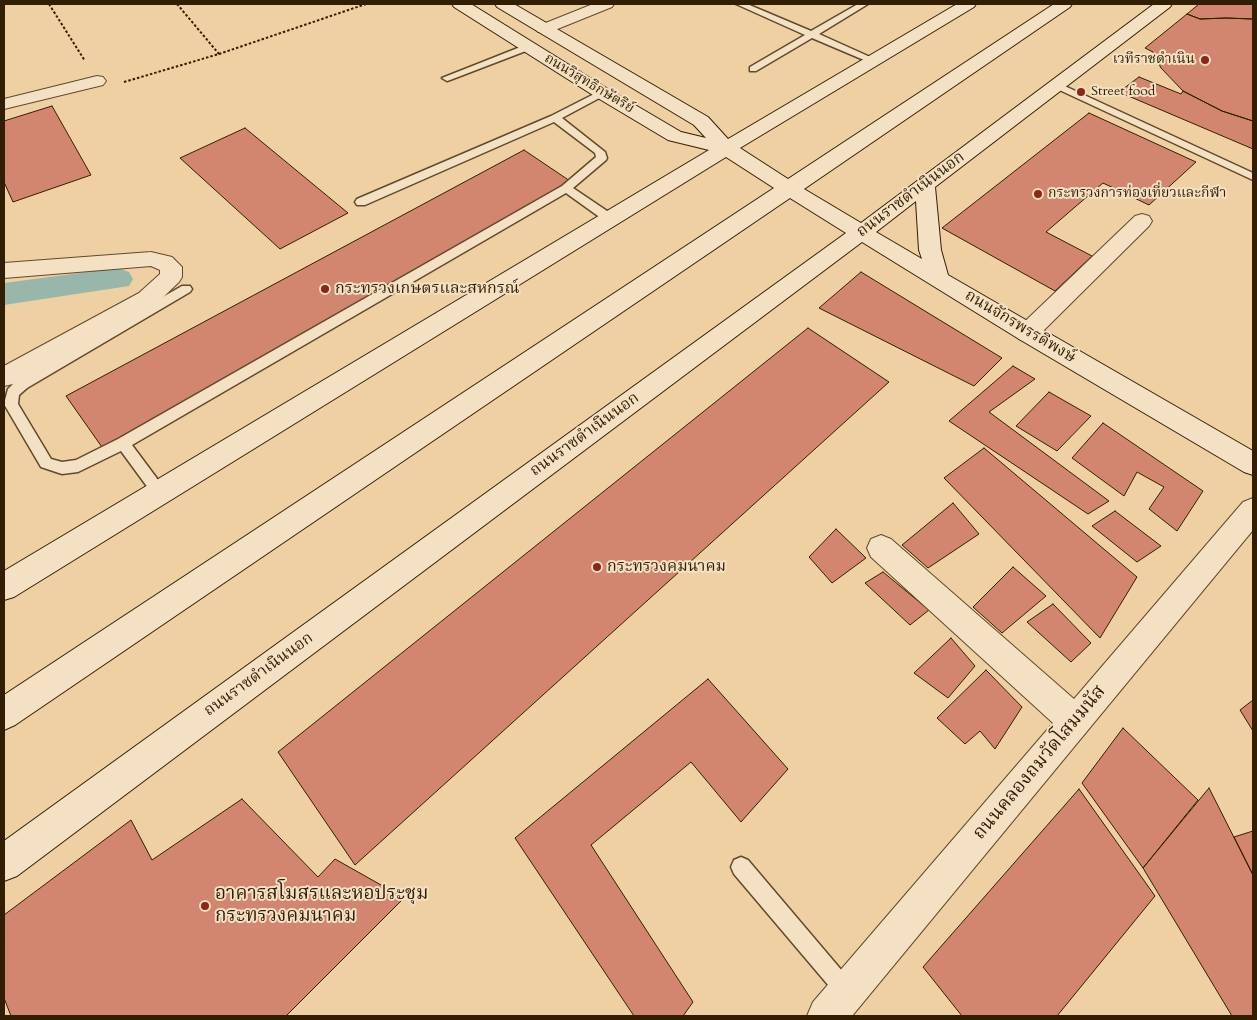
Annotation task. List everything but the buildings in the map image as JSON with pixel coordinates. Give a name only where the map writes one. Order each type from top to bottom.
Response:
[{"type":"main road","name":"ถนนวิสุทธิกษัตริย์","points":[[460,4],[602,93],[675,136],[726,148]]},
{"type":"main road","name":"ถนนวิสุทธิกษัตริย์","points":[[503,4],[701,121],[726,148],[788,188]]},
{"type":"main road","points":[[544,28],[606,4]]},
{"type":"main road","points":[[4,587],[609,218],[968,4]]},
{"type":"main road","points":[[4,714],[1064,4]]},
{"type":"main road","name":"ถนนราชดำเนินนอก","points":[[4,863],[862,232],[1164,4]]},
{"type":"main road","points":[[4,104],[97,81]]},
{"type":"main road","points":[[925,185],[930,250],[938,278]]},
{"type":"main road","name":"ถนนจักรพรรดิพงษ์","points":[[788,188],[1027,333],[1253,464]]},
{"type":"main road","points":[[1027,333],[1142,221]]},
{"type":"main road","points":[[4,270],[150,259],[164,262],[171,267],[171,277],[146,299],[4,377]]},
{"type":"main road","name":"ถนนคลองถมวัดโสมมนัส","points":[[837,1004],[1253,510]]},
{"type":"main road","points":[[881,548],[1075,721]]},
{"type":"lane","points":[[740,4],[874,61]]},
{"type":"lane","points":[[753,69],[864,4]]},
{"type":"lane","points":[[446,78],[528,47]]},
{"type":"lane","points":[[1056,85],[1253,177]]},
{"type":"lane","points":[[361,202],[555,118],[602,93]]},
{"type":"lane","points":[[186,289],[22,384],[13,393],[11,404],[46,463],[62,468],[78,466],[123,443],[566,188],[602,158],[600,152],[555,118]]},
{"type":"lane","points":[[566,188],[609,218]]},
{"type":"lane","points":[[123,443],[159,492]]},
{"type":"lane","points":[[741,867],[837,1004]]},
{"type":"path","points":[[49,4],[73,39],[97,81],[120,84],[219,54],[366,4]]},
{"type":"path","points":[[178,4],[219,54]]},
{"type":"waterway","points":[[4,294],[118,279]]},
{"type":"place","name":"เวทีราชดำเนิน","points":[[1205,60]]},
{"type":"place","name":"Street food","points":[[1081,92]]},
{"type":"place","name":"กระทรวงการท่องเที่ยวและกีฬา","points":[[1038,194]]},
{"type":"place","name":"กระทรวงเกษตรและสหกรณ์","points":[[325,289]]},
{"type":"place","name":"กระทรวงคมนาคม","points":[[597,567]]},
{"type":"place","name":"อาคารสโมสรและหอประชุม กระทรวงคมนาคม","points":[[205,906]]}]
